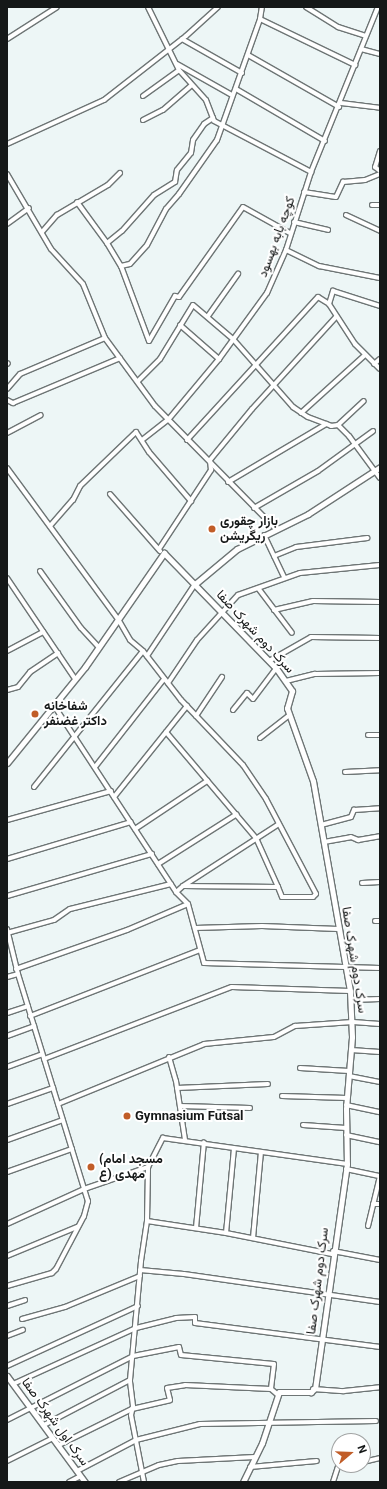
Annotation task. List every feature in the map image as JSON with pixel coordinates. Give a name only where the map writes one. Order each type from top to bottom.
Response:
[{"type":"street","points":[[7,39],[57,7]]},
{"type":"street","points":[[148,7],[177,63],[179,70],[191,86],[206,100],[214,121],[223,124],[311,172]]},
{"type":"street","points":[[7,144],[104,100],[182,39],[218,7]]},
{"type":"street","points":[[121,266],[130,264],[147,244],[166,209],[179,194],[217,140],[232,95],[242,73],[260,19],[262,7]]},
{"type":"street","points":[[306,7],[338,26],[366,36]]},
{"type":"street","name":"کوچه بابه بهسود","points":[[142,440],[168,420],[219,359],[267,293],[286,250],[290,233],[311,172],[340,105],[378,7]]},
{"type":"street","points":[[260,19],[355,65]]},
{"type":"street","points":[[182,39],[242,73]]},
{"type":"street","points":[[361,49],[380,54]]},
{"type":"street","points":[[248,55],[340,105],[379,108]]},
{"type":"street","points":[[177,63],[232,95]]},
{"type":"street","points":[[143,96],[179,70]]},
{"type":"street","points":[[143,120],[163,110],[191,86]]},
{"type":"street","points":[[236,89],[325,140]]},
{"type":"street","points":[[108,243],[122,231],[154,195],[175,182],[177,170],[191,153],[193,140],[204,124],[213,118]]},
{"type":"street","points":[[304,192],[336,197],[343,182],[365,180],[380,172],[375,167],[380,151]]},
{"type":"street","points":[[42,232],[57,215],[77,202],[108,186],[120,173]]},
{"type":"street","points":[[7,174],[29,208],[52,249],[83,284],[105,338],[120,358],[168,420],[210,465],[276,529]]},
{"type":"street","points":[[77,202],[108,243],[121,266],[148,341],[175,296],[179,297],[243,207],[290,233]]},
{"type":"street","points":[[372,205],[380,205]]},
{"type":"street","points":[[7,224],[29,208]]},
{"type":"street","points":[[346,215],[380,231]]},
{"type":"street","points":[[294,222],[328,230]]},
{"type":"street","points":[[286,250],[319,266],[380,278]]},
{"type":"street","points":[[208,316],[238,274]]},
{"type":"street","points":[[329,304],[333,291],[380,306]]},
{"type":"street","points":[[187,440],[318,297],[329,304],[336,317],[365,355],[380,369]]},
{"type":"street","points":[[138,381],[160,359],[191,304],[208,316],[233,339],[275,384],[284,398],[301,412],[326,424],[338,425],[355,444],[380,478]]},
{"type":"street","points":[[7,763],[53,704],[75,679],[118,619],[161,552],[190,501],[210,470],[210,460],[275,384],[336,317]]},
{"type":"street","points":[[180,325],[219,359]]},
{"type":"street","points":[[7,389],[20,374],[105,338]]},
{"type":"street","points":[[301,412],[365,355]]},
{"type":"street","points":[[7,400],[13,403],[120,358]]},
{"type":"street","points":[[374,364],[380,359]]},
{"type":"street","points":[[338,425],[364,401]]},
{"type":"street","points":[[7,433],[41,415]]},
{"type":"street","points":[[228,482],[326,424]]},
{"type":"street","points":[[254,508],[318,471],[373,431]]},
{"type":"street","points":[[50,526],[73,500],[80,486],[136,432],[190,501]]},
{"type":"street","points":[[146,656],[195,584],[237,549],[308,514],[380,467]]},
{"type":"street","points":[[7,468],[118,619],[130,640],[143,651],[187,706],[243,765],[280,824],[316,894],[313,897],[282,896],[256,838],[166,732]]},
{"type":"street","points":[[110,494],[161,552]]},
{"type":"street","points":[[264,535],[284,577]]},
{"type":"street","points":[[274,556],[296,547],[367,538]]},
{"type":"street","name":"سرک دوم شهرک صفا","points":[[161,552],[173,561],[221,613],[276,668],[292,691],[287,703],[289,715],[313,781],[322,825],[338,929],[350,991],[353,1022],[346,1105],[346,1166],[332,1253],[329,1294],[319,1368],[313,1390]]},
{"type":"street","points":[[168,683],[197,640],[238,595],[284,577],[313,570],[380,565]]},
{"type":"street","points":[[40,571],[81,628],[99,647]]},
{"type":"street","points":[[7,578],[75,679]]},
{"type":"street","points":[[258,588],[292,633]]},
{"type":"street","points":[[274,610],[313,601],[380,602]]},
{"type":"street","points":[[7,651],[43,632]]},
{"type":"street","points":[[269,662],[311,637],[380,638]]},
{"type":"street","points":[[34,787],[76,737],[143,651]]},
{"type":"street","points":[[7,690],[18,687],[30,672],[58,653]]},
{"type":"street","points":[[233,710],[247,693],[253,699],[276,668]]},
{"type":"street","points":[[286,681],[315,674],[380,673]]},
{"type":"street","points":[[196,716],[222,677]]},
{"type":"street","points":[[94,767],[164,679]]},
{"type":"street","points":[[53,704],[176,892],[188,904],[202,960],[208,965],[380,968]]},
{"type":"street","points":[[114,797],[187,706]]},
{"type":"street","points":[[260,738],[289,715]]},
{"type":"street","points":[[368,735],[380,735]]},
{"type":"street","points":[[345,772],[380,770]]},
{"type":"street","points":[[135,829],[207,781]]},
{"type":"street","points":[[7,820],[110,791]]},
{"type":"street","points":[[322,825],[351,817],[354,810],[380,808]]},
{"type":"street","points":[[158,864],[237,814]]},
{"type":"street","points":[[7,859],[131,822]]},
{"type":"street","points":[[176,892],[256,838],[280,824]]},
{"type":"street","points":[[324,842],[345,837],[358,840],[380,836]]},
{"type":"street","points":[[7,896],[152,854]]},
{"type":"street","points":[[362,883],[380,882]]},
{"type":"street","points":[[7,1286],[52,1273],[78,1227],[88,1201],[30,1016],[7,932],[54,920],[70,909],[171,884]]},
{"type":"street","points":[[183,886],[278,887]]},
{"type":"street","points":[[16,969],[127,930],[188,904]]},
{"type":"street","points":[[375,921],[380,920]]},
{"type":"street","points":[[195,928],[262,926],[338,929]]},
{"type":"street","points":[[30,1016],[200,950]]},
{"type":"street","points":[[7,977],[18,974]]},
{"type":"street","points":[[44,1059],[227,988],[350,991]]},
{"type":"street","points":[[351,1000],[380,999]]},
{"type":"street","points":[[7,1013],[28,1006]]},
{"type":"street","points":[[58,1104],[169,1057],[219,1040],[274,1037],[295,1026],[353,1022],[380,1024]]},
{"type":"street","points":[[7,1036],[34,1026]]},
{"type":"street","points":[[351,1050],[380,1052]]},
{"type":"street","points":[[7,1067],[42,1054]]},
{"type":"street","points":[[169,1057],[177,1088],[185,1140]]},
{"type":"street","points":[[300,1068],[349,1074],[380,1082]]},
{"type":"street","points":[[177,1088],[268,1084]]},
{"type":"street","points":[[7,1104],[53,1088]]},
{"type":"street","points":[[282,1096],[347,1098]]},
{"type":"street","points":[[346,1105],[380,1112]]},
{"type":"street","points":[[180,1106],[250,1108]]},
{"type":"street","points":[[7,1140],[63,1120]]},
{"type":"street","points":[[302,1125],[346,1128]]},
{"type":"street","points":[[346,1135],[380,1142]]},
{"type":"street","points":[[144,1482],[136,1440],[130,1380],[138,1306],[140,1270],[148,1221],[148,1167],[163,1138],[204,1142],[346,1166],[380,1176],[368,1226]]},
{"type":"street","points":[[196,1228],[204,1142]]},
{"type":"street","points":[[226,1232],[234,1148]]},
{"type":"street","points":[[7,1172],[72,1149]]},
{"type":"street","points":[[254,1238],[261,1152]]},
{"type":"street","points":[[7,1224],[84,1189],[148,1167]]},
{"type":"street","points":[[373,1204],[380,1204]]},
{"type":"street","points":[[148,1221],[226,1232],[332,1253],[380,1260]]},
{"type":"street","points":[[7,1256],[78,1227]]},
{"type":"street","points":[[140,1270],[184,1274],[380,1302]]},
{"type":"street","points":[[22,1319],[65,1307],[140,1276]]},
{"type":"street","points":[[7,1306],[25,1300]]},
{"type":"street","points":[[7,1366],[138,1306]]},
{"type":"street","points":[[13,1384],[136,1328],[176,1318],[195,1317],[196,1323],[380,1347]]},
{"type":"street","points":[[7,1336],[23,1330]]},
{"type":"street","points":[[7,1420],[133,1356],[179,1347],[181,1355],[274,1364],[271,1389]]},
{"type":"street","name":"سرک اول شهرک صفا","points":[[7,1376],[86,1482]]},
{"type":"street","points":[[44,1425],[130,1380]]},
{"type":"street","points":[[59,1445],[132,1409],[170,1400],[167,1388],[185,1385],[271,1389],[278,1394],[313,1390],[344,1391],[380,1387]]},
{"type":"street","points":[[242,1482],[255,1457],[278,1394]]},
{"type":"street","points":[[77,1471],[136,1440],[200,1424],[376,1421]]},
{"type":"street","points":[[7,1461],[54,1438]]},
{"type":"street","points":[[119,1482],[142,1471],[178,1461],[255,1457]]},
{"type":"street","points":[[250,1467],[317,1461]]},
{"type":"street","points":[[69,1482],[81,1476]]},
{"type":"place","name":"بازار چقوری ریگریشن","points":[[212,529]]},
{"type":"place","name":"شفاخانه داکتر غضنفر","points":[[35,714]]},
{"type":"place","name":"Gymnasium Futsal","points":[[127,1116]]},
{"type":"place","name":"(مسجد امام مهدی (ع","points":[[91,1167]]}]
